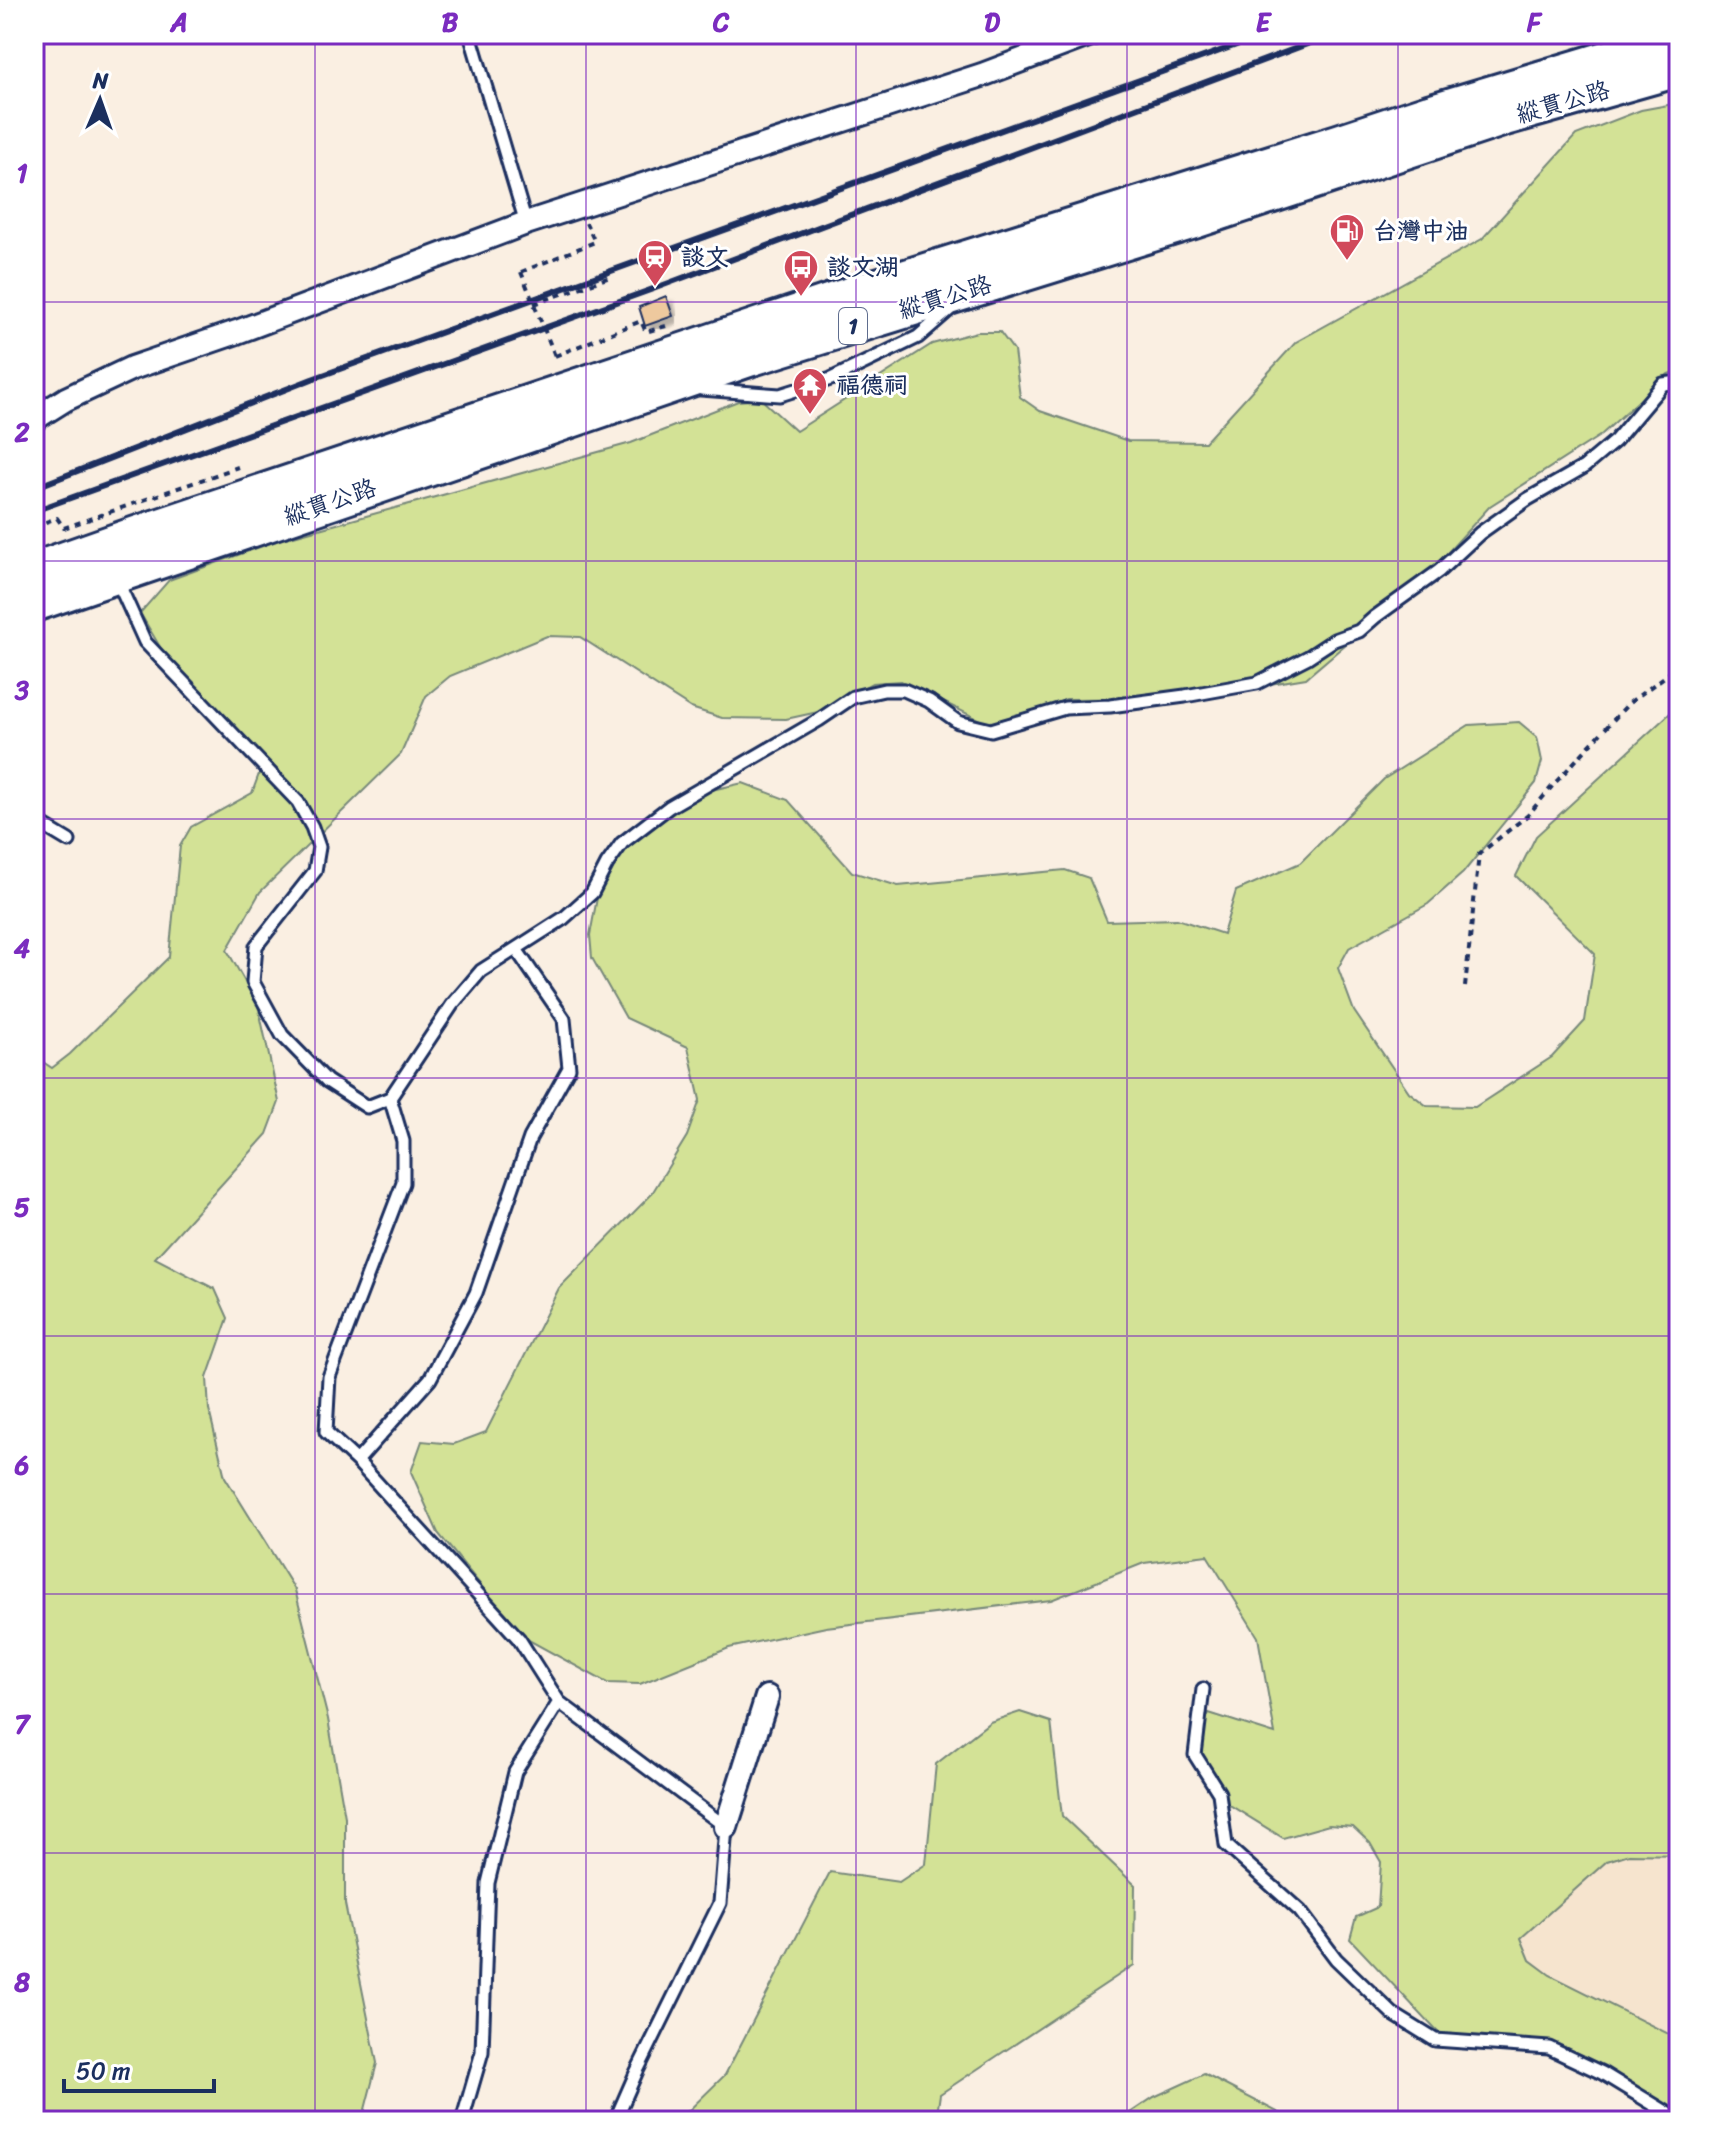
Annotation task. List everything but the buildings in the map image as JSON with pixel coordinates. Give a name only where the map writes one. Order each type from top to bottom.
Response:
[{"type":"main road","name":"縱貫公路","points":[[34,570],[136,534],[747,345],[974,288],[1194,221],[1488,93],[1679,37]]},
{"type":"main road","name":"縱貫公路","points":[[34,604],[668,386],[855,293],[1344,156],[1505,118],[1679,69]]},
{"type":"street","points":[[34,419],[66,399],[132,368],[237,332],[526,223],[968,80],[1091,34]]},
{"type":"street","points":[[726,1827],[767,1697]]},
{"type":"lane","points":[[470,34],[526,223]]},
{"type":"lane","points":[[668,386],[780,395],[831,379],[918,337],[974,288]]},
{"type":"lane","points":[[115,575],[145,642],[298,802],[312,827],[319,847],[315,871],[256,946],[253,982],[282,1035],[327,1081],[367,1107],[390,1098],[452,1005],[481,971],[564,918],[592,893],[622,843],[669,807],[853,697],[884,690],[904,690],[929,701],[958,722],[991,730],[1065,708],[1110,706],[1257,683],[1334,640],[1359,631],[1439,571],[1480,533],[1528,499],[1584,467],[1615,441],[1663,384],[1679,382]]},
{"type":"lane","points":[[34,820],[69,841]]},
{"type":"lane","points":[[357,1461],[430,1379],[476,1293],[530,1138],[569,1068],[564,1019],[516,949]]},
{"type":"lane","points":[[390,1098],[403,1141],[403,1183],[329,1377],[326,1432],[357,1461],[519,1639],[559,1702],[726,1827],[720,1903],[615,2121]]},
{"type":"lane","points":[[1203,1689],[1195,1755],[1219,1793],[1226,1845],[1300,1911],[1336,1959],[1393,2014],[1435,2040],[1549,2048],[1602,2073],[1679,2120]]},
{"type":"lane","points":[[462,2121],[482,2052],[488,1883],[515,1772],[559,1702]]},
{"type":"path","points":[[595,242],[521,272],[555,356],[641,321],[646,332],[673,324]]},
{"type":"path","points":[[534,304],[613,276]]},
{"type":"path","points":[[34,526],[57,518],[64,528],[238,467]]},
{"type":"path","points":[[1465,987],[1479,854],[1528,815],[1629,703],[1679,666]]},
{"type":"shaded area","points":[[1629,1854],[1679,1855],[1679,2039],[1550,1975],[1530,1960],[1520,1937],[1607,1861]]},
{"type":"green space","points":[[1679,103],[1679,370],[1668,374],[1601,435],[1490,506],[1428,574],[1306,678],[1187,698],[1066,699],[1002,731],[901,681],[872,683],[818,712],[786,719],[722,718],[691,708],[580,637],[547,636],[450,676],[426,696],[401,754],[260,892],[227,950],[258,1005],[279,1102],[267,1134],[155,1258],[215,1289],[228,1318],[207,1378],[209,1410],[225,1477],[295,1590],[328,1719],[345,1817],[345,1904],[377,2063],[362,2121],[34,2121],[34,1056],[52,1068],[169,957],[180,846],[191,827],[252,793],[260,771],[239,733],[163,652],[140,613],[169,580],[279,540],[631,443],[738,401],[761,399],[796,431],[932,344],[977,332],[1000,332],[1014,351],[1020,397],[1040,411],[1128,441],[1205,442],[1296,342],[1482,239],[1576,135],[1641,110]]},
{"type":"green space","points":[[1679,705],[1679,1855],[1629,1854],[1607,1861],[1521,1938],[1530,1960],[1550,1975],[1679,2039],[1679,2121],[1609,2073],[1544,2052],[1450,2045],[1350,1939],[1356,1917],[1378,1907],[1381,1862],[1370,1843],[1353,1827],[1329,1825],[1283,1838],[1220,1799],[1192,1743],[1209,1713],[1275,1734],[1258,1637],[1207,1555],[1144,1563],[1051,1600],[826,1627],[729,1648],[640,1684],[607,1683],[523,1637],[438,1533],[411,1472],[422,1441],[454,1444],[486,1432],[559,1288],[651,1195],[687,1136],[700,1100],[688,1047],[626,1018],[592,958],[590,935],[603,866],[698,793],[743,783],[788,800],[852,872],[898,886],[1065,870],[1089,878],[1107,921],[1177,919],[1223,934],[1236,891],[1300,863],[1384,779],[1469,725],[1519,722],[1537,737],[1542,761],[1536,783],[1463,873],[1428,904],[1349,948],[1338,968],[1354,1011],[1409,1092],[1427,1106],[1475,1107],[1552,1057],[1585,1021],[1595,954],[1516,876],[1536,836]]},
{"type":"green space","points":[[1020,1712],[1051,1722],[1062,1816],[1135,1885],[1134,1965],[940,2094],[936,2121],[678,2121],[725,2075],[830,1872],[899,1882],[926,1864],[936,1764],[990,1722]]},
{"type":"green space","points":[[1204,2074],[1295,2121],[1118,2121],[1154,2097]]},
{"type":"railway","points":[[34,488],[312,379],[1267,34]]},
{"type":"railway","points":[[34,511],[653,289],[1334,34]]},
{"type":"place","name":"台灣中油","points":[[1347,262]]},
{"type":"place","name":"談文","points":[[655,288]]},
{"type":"place","name":"談文湖","points":[[801,298]]},
{"type":"place","name":"福德祠","points":[[810,416]]}]
